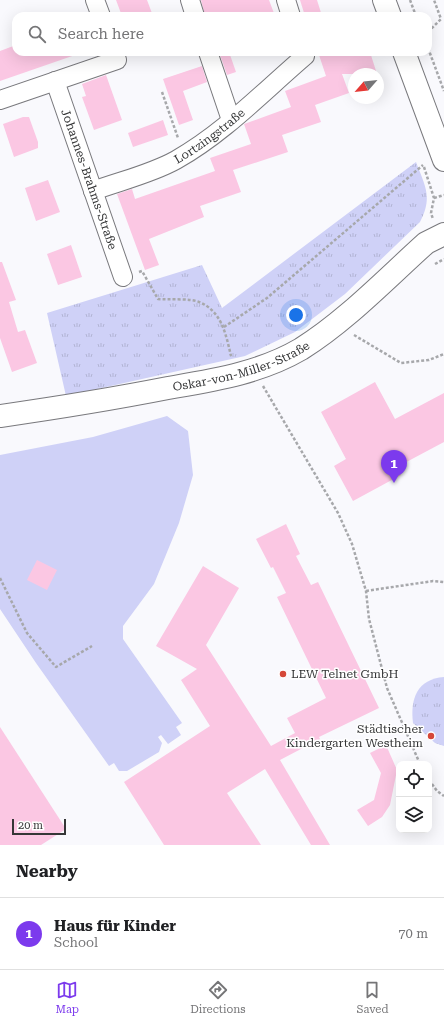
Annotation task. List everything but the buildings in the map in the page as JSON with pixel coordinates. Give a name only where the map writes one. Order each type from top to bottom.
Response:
[{"type":"street","points":[[95,0],[100,12]]},
{"type":"street","points":[[190,0],[194,12]]},
{"type":"street","points":[[286,0],[290,12]]},
{"type":"street","points":[[384,0],[388,12]]},
{"type":"street","points":[[0,100],[116,60],[115,56]]},
{"type":"street","points":[[209,56],[231,120]]},
{"type":"street","name":"Lortzingstraße","points":[[93,191],[159,167],[184,155],[210,138],[305,56]]},
{"type":"street","points":[[405,56],[444,160]]},
{"type":"street","name":"Johannes-Brahms-Straße","points":[[55,81],[123,277]]},
{"type":"street","name":"Oskar-von-Miller-Straße","points":[[0,416],[105,400],[236,375],[258,368],[301,348],[334,325],[426,243],[444,234]]},
{"type":"path","points":[[410,0],[414,12]]},
{"type":"path","points":[[432,28],[441,19],[434,0]]},
{"type":"path","points":[[431,56],[444,90]]},
{"type":"path","points":[[162,92],[184,155]]},
{"type":"path","points":[[224,327],[267,298],[423,165]]},
{"type":"path","points":[[434,198],[444,195]]},
{"type":"path","points":[[123,277],[142,271],[158,299],[198,302],[212,310],[224,327],[236,375]]},
{"type":"path","points":[[354,335],[401,363],[429,360],[444,354]]},
{"type":"path","points":[[258,368],[263,386],[338,513],[352,544],[366,591],[369,619],[387,688],[419,761]]},
{"type":"path","points":[[0,578],[27,633],[56,667],[92,646]]},
{"type":"path","points":[[366,591],[433,581],[444,582]]},
{"type":"path","points":[[432,784],[437,791],[444,796]]},
{"type":"green space","points":[[416,162],[425,185],[427,198],[424,213],[420,222],[345,294],[295,332],[245,356],[66,396],[47,313],[202,265],[222,308]]},
{"type":"green space","points":[[167,416],[188,431],[193,475],[179,523],[154,584],[123,626],[123,639],[182,723],[176,727],[181,735],[168,744],[161,735],[158,737],[162,743],[159,752],[127,771],[119,771],[114,763],[109,766],[36,663],[0,609],[0,455],[93,437]]},
{"type":"green space","points":[[444,677],[444,746],[435,743],[413,723],[412,714],[414,698],[422,686],[427,682]]},
{"type":"place","name":"Haus für Kinder","points":[[394,483]]},
{"type":"place","name":"LEW Telnet GmbH","points":[[283,674]]},
{"type":"place","name":"Städtischer Kindergarten Westheim","points":[[431,736]]}]
